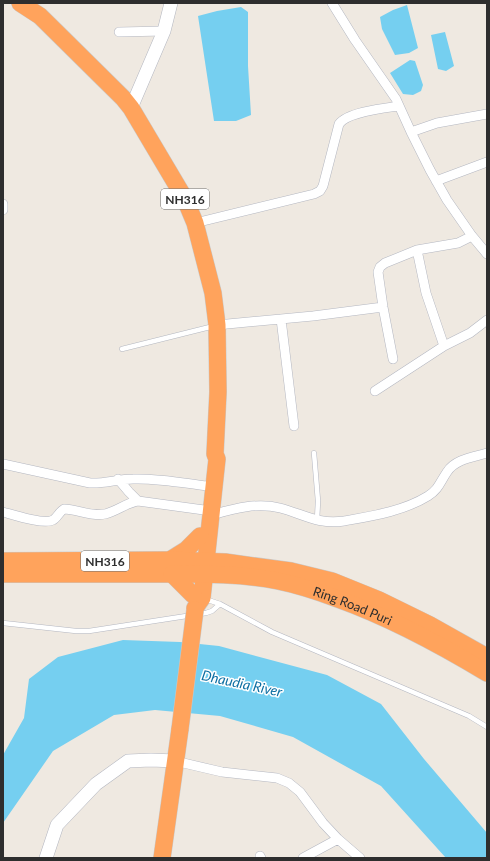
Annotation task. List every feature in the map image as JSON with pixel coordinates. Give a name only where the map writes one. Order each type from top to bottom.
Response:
[{"type":"highway","name":"NH316","points":[[20,3],[40,16],[123,98],[131,108],[185,199],[195,223],[213,293],[217,325],[218,392],[215,454],[217,460],[207,513],[198,601],[162,858]]},
{"type":"highway","name":"NH316","points":[[207,513],[207,486],[211,459],[215,454]]},
{"type":"highway","points":[[204,537],[228,569],[198,601],[171,567],[186,550],[204,537]]},
{"type":"highway","name":"NH316","points":[[3,561],[201,568]]},
{"type":"highway","name":"NH316","points":[[3,574],[171,567]]},
{"type":"highway","name":"Ring Road Puri","points":[[201,568],[291,571],[332,581],[379,600],[430,625],[487,657]]},
{"type":"highway","name":"Ring Road Puri","points":[[228,569],[318,592],[360,607],[406,627],[447,648],[487,673]]},
{"type":"street","points":[[131,108],[164,31],[171,3]]},
{"type":"street","points":[[332,3],[355,40],[392,92],[410,132],[436,181],[472,236],[487,254]]},
{"type":"street","points":[[119,32],[164,31]]},
{"type":"street","points":[[195,223],[314,194],[320,191],[324,186],[339,124],[342,120],[347,117],[379,109],[399,106]]},
{"type":"street","points":[[410,132],[437,123],[487,114]]},
{"type":"street","points":[[436,181],[487,162]]},
{"type":"street","points":[[3,204],[4,210]]},
{"type":"street","points":[[393,359],[382,307],[378,272],[380,267],[384,263],[417,250],[458,243],[472,236]]},
{"type":"street","points":[[417,250],[426,293],[444,346]]},
{"type":"street","points":[[217,325],[382,307]]},
{"type":"street","points":[[280,319],[294,426]]},
{"type":"street","points":[[375,391],[444,346],[470,333],[487,320]]},
{"type":"street","points":[[3,512],[47,522],[55,519],[64,509],[105,514],[129,503],[138,501],[207,513],[249,506],[261,506],[279,508],[317,520],[332,522],[344,521],[386,512],[413,503],[428,496],[437,488],[446,472],[457,463],[487,453]]},
{"type":"street","points":[[3,464],[90,483],[99,483],[118,479],[148,478],[207,486]]},
{"type":"street","points":[[118,479],[138,501]]},
{"type":"street","points":[[46,858],[57,825],[96,784],[128,761],[151,760],[175,761],[222,772],[277,778],[289,783],[300,792],[323,823],[338,839],[360,858]]},
{"type":"street","points":[[303,858],[338,839]]},
{"type":"lane","points":[[122,349],[217,325]]},
{"type":"lane","points":[[314,453],[318,501],[317,520]]},
{"type":"lane","points":[[198,601],[220,604],[272,632],[469,716],[487,727]]},
{"type":"lane","points":[[3,623],[76,631],[89,631],[206,613],[212,611],[220,604]]},
{"type":"water","points":[[407,5],[418,48],[409,53],[395,55],[382,29],[380,17]]},
{"type":"water","points":[[241,7],[248,12],[248,66],[251,115],[236,121],[214,121],[198,16]]},
{"type":"water","points":[[445,32],[454,66],[446,71],[438,69],[431,35]]},
{"type":"water","points":[[410,60],[415,61],[423,85],[421,91],[413,95],[403,94],[390,73]]},
{"type":"water","name":"Dhaudia River","points":[[123,640],[180,642],[219,646],[327,675],[381,704],[424,759],[487,833],[487,858],[446,858],[381,786],[293,737],[220,716],[155,710],[114,715],[53,751],[3,823],[3,755],[24,718],[29,679],[58,657]]}]
